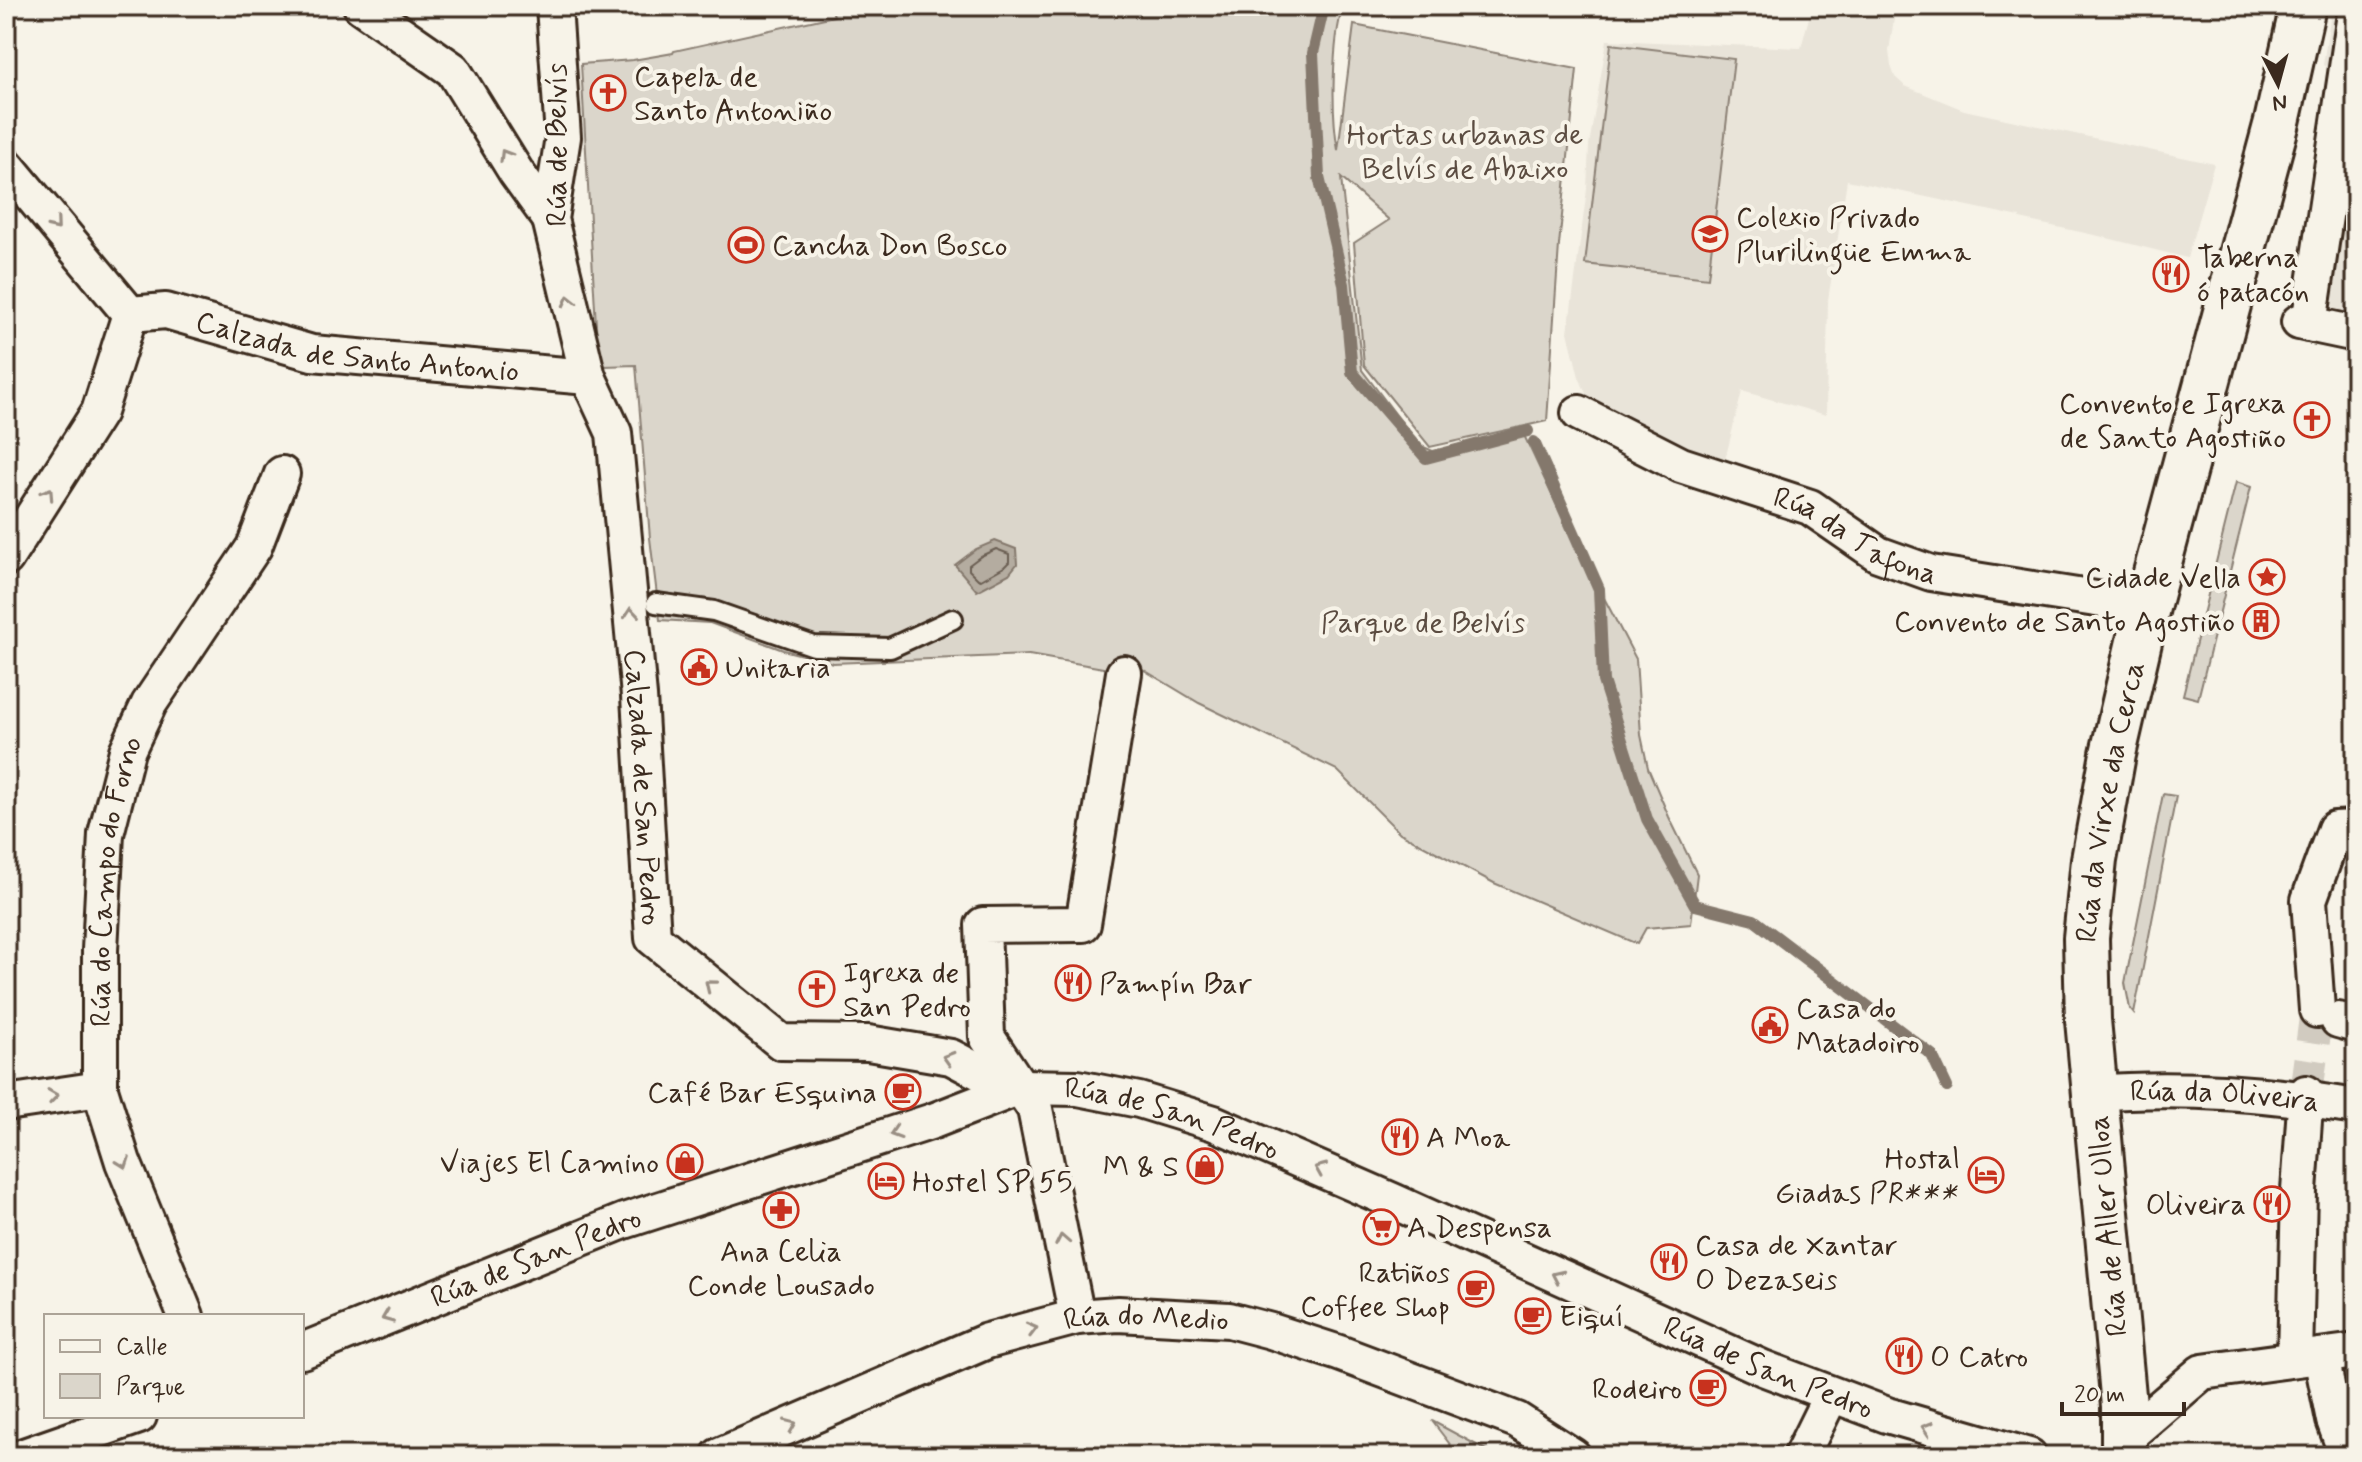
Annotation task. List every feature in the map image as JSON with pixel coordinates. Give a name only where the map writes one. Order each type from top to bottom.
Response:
[{"type":"street","points":[[361,6],[453,70],[516,172],[550,219]]},
{"type":"street","name":"Rúa de Belvís","points":[[554,6],[563,137],[550,219],[588,377]]},
{"type":"street","name":"Rúa da Virxe da Cerca","points":[[2095,1093],[2087,1007],[2086,938],[2105,795],[2147,607],[2277,122],[2303,6]]},
{"type":"street","points":[[2355,25],[2304,323],[2356,334]]},
{"type":"street","points":[[6,165],[130,314],[99,412],[6,558]]},
{"type":"street","name":"Calzada de Santo Antonio","points":[[130,314],[166,311],[312,353],[588,377]]},
{"type":"street","name":"Calzada de San Pedro","points":[[588,377],[614,433],[639,696],[653,938],[781,1042],[868,1043],[951,1057],[993,1079],[1020,1087]]},
{"type":"street","name":"Rúa da Tafona","points":[[1579,413],[1681,465],[1810,507],[1878,554],[1931,573],[2147,607]]},
{"type":"street","name":"Rúa do Campo do Forno","points":[[185,1314],[123,1162],[100,1089],[100,950],[106,834],[127,751],[149,704],[254,547],[282,474]]},
{"type":"street","points":[[1077,1317],[1035,1109],[987,1037],[983,925],[1083,924],[1124,673]]},
{"type":"street","points":[[2337,1018],[2309,900],[2335,829],[2356,828]]},
{"type":"street","name":"Rúa de San Pedro","points":[[304,1350],[624,1221],[933,1121],[1020,1087],[1078,1088],[1139,1100],[1214,1123],[1635,1312],[1831,1395],[1944,1433],[2029,1456]]},
{"type":"street","points":[[6,1103],[100,1089]]},
{"type":"street","name":"Rúa da Oliveira","points":[[2095,1093],[2134,1090],[2306,1096],[2356,1107]]},
{"type":"street","name":"Rúa de Aller Ulloa","points":[[2095,1093],[2124,1406],[2124,1447]]},
{"type":"street","points":[[2306,1096],[2299,1191],[2308,1357],[2347,1456]]},
{"type":"street","name":"Rúa do Medio","points":[[719,1456],[987,1341],[1077,1317],[1118,1314],[1229,1320],[1271,1331],[1339,1353],[1517,1420],[1573,1456]]},
{"type":"street","points":[[2124,1447],[2202,1372],[2356,1351]]},
{"type":"street","points":[[1801,1456],[1831,1395]]},
{"type":"street","points":[[24,1456],[133,1418]]},
{"type":"lane","points":[[656,603],[714,611],[814,646],[829,648],[890,648],[953,619]]},
{"type":"shaded area","name":"Colexio Privado Plurilingüe Emma","points":[[1812,6],[1896,6],[1889,51],[1895,77],[1905,86],[1964,110],[2214,164],[2187,258],[2020,217],[1847,180],[1828,300],[1826,415],[1742,391],[1725,460],[1641,433],[1590,403],[1579,377],[1568,332],[1587,189],[1589,145],[1607,40],[1801,48]]},
{"type":"shaded area","points":[[2332,6],[2356,6],[2356,334],[2299,322],[2331,70],[2323,65]]},
{"type":"green space","points":[[831,6],[1343,6],[1334,78],[1338,150],[1354,25],[1577,69],[1559,245],[1547,421],[1430,447],[1364,365],[1354,243],[1389,220],[1341,178],[1362,370],[1419,445],[1435,452],[1522,431],[1567,527],[1636,659],[1641,735],[1648,768],[1697,874],[1691,924],[1646,928],[1637,944],[1494,883],[1400,833],[1337,770],[1199,703],[1134,664],[1109,669],[1029,655],[833,663],[783,650],[710,623],[660,620],[636,365],[604,366],[597,343],[581,64],[673,53],[834,16]]},
{"type":"green space","points":[[1611,44],[1734,59],[1708,278],[1585,264]]},
{"type":"green space","points":[[2236,482],[2251,487],[2198,699],[2183,695]]},
{"type":"green space","points":[[2163,794],[2176,796],[2134,1014],[2130,1009],[2125,983]]},
{"type":"green space","points":[[1432,1421],[1497,1456],[1459,1456]]},
{"type":"water","points":[[995,541],[1016,549],[1017,564],[1009,574],[977,591],[955,565],[976,549]]},
{"type":"waterway","points":[[1324,6],[1313,53],[1319,177],[1344,284],[1352,372],[1426,458],[1528,431]]},
{"type":"waterway","points":[[1534,442],[1599,589],[1603,681],[1647,819],[1695,905],[1754,920],[1932,1055],[1947,1087]]},
{"type":"tunnel","points":[[2306,1093],[2317,1010]]},
{"type":"place","name":"Capela de Santo Antoniño","points":[[608,93]]},
{"type":"place","name":"Colexio Privado Plurilingüe Emma","points":[[1710,234]]},
{"type":"place","name":"Cancha Don Bosco","points":[[746,245]]},
{"type":"place","name":"Taberna ó patacón","points":[[2171,274]]},
{"type":"place","name":"Convento e Igrexa de Santo Agostiño","points":[[2312,420]]},
{"type":"place","name":"Cidade Vella","points":[[2267,577]]},
{"type":"place","name":"Convento de Santo Agostiño","points":[[2261,621]]},
{"type":"place","name":"Unitaria","points":[[699,667]]},
{"type":"place","name":"Pampín Bar","points":[[1073,983]]},
{"type":"place","name":"Igrexa de San Pedro","points":[[817,989]]},
{"type":"place","name":"Casa do Matadoiro","points":[[1770,1025]]},
{"type":"place","name":"Café Bar Esquina","points":[[903,1092]]},
{"type":"place","name":"A Moa","points":[[1400,1137]]},
{"type":"place","name":"Viajes El Camino","points":[[685,1162]]},
{"type":"place","name":"M & S","points":[[1205,1166]]},
{"type":"place","name":"Hostal Giadas PR***","points":[[1986,1175]]},
{"type":"place","name":"Hostel SP 55","points":[[886,1181]]},
{"type":"place","name":"Oliveira","points":[[2272,1204]]},
{"type":"place","name":"Ana Celia Conde Lousado","points":[[781,1210]]},
{"type":"place","name":"A Despensa","points":[[1381,1227]]},
{"type":"place","name":"Casa de Xantar O Dezaseis","points":[[1669,1262]]},
{"type":"place","name":"Ratiños Coffee Shop","points":[[1476,1289]]},
{"type":"place","name":"Eiquí","points":[[1533,1316]]},
{"type":"place","name":"O Catro","points":[[1904,1356]]},
{"type":"place","name":"Rodeiro","points":[[1708,1388]]},
{"type":"park label","name":"Hortas urbanas de Belvís de Abaixo","points":[[1465,151]]},
{"type":"park label","name":"Parque de Belvís","points":[[1423,622]]}]
